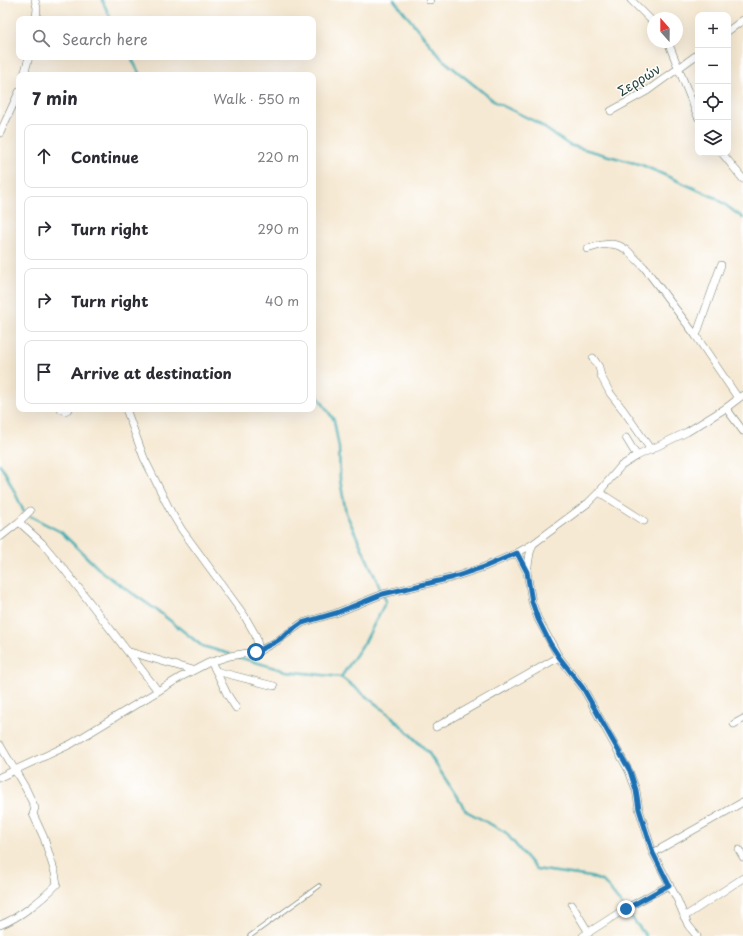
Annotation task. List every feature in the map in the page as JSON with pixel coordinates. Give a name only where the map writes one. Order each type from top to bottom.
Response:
[{"type":"street","points":[[35,0],[37,8],[36,16]]},
{"type":"street","points":[[632,0],[647,16]]},
{"type":"street","points":[[731,29],[743,20]]},
{"type":"street","points":[[671,48],[695,109]]},
{"type":"street","name":"Σερρών","points":[[611,111],[647,91],[695,56]]},
{"type":"street","points":[[25,72],[28,60]]},
{"type":"street","points":[[0,133],[16,98]]},
{"type":"street","points":[[724,156],[743,179]]},
{"type":"street","points":[[0,777],[71,744],[192,670],[230,656],[259,651],[277,641],[302,623],[336,613],[383,594],[451,578],[484,567],[517,553],[533,544],[573,515],[600,492],[621,466],[637,456],[686,432],[726,408],[741,396],[644,267],[627,250],[612,244],[587,249]]},
{"type":"street","points":[[696,336],[721,265]]},
{"type":"street","points":[[593,358],[599,367],[601,376],[610,393],[651,450]]},
{"type":"street","points":[[726,408],[743,431]]},
{"type":"street","points":[[127,412],[144,458],[171,512],[182,530],[244,615],[256,636],[259,651]]},
{"type":"street","points":[[626,438],[637,456]]},
{"type":"street","points":[[600,492],[644,520]]},
{"type":"street","points":[[0,537],[30,511]]},
{"type":"street","points":[[19,522],[42,543],[64,569],[130,652],[158,691]]},
{"type":"street","points":[[533,544],[530,552],[527,572],[532,602],[538,619],[559,657],[583,688],[630,771],[636,790],[639,809],[653,853],[688,925],[697,936]]},
{"type":"street","points":[[517,553],[527,572]]},
{"type":"street","points":[[130,652],[192,670]]},
{"type":"street","points":[[436,727],[559,657]]},
{"type":"street","points":[[211,662],[227,694],[236,708]]},
{"type":"street","points":[[216,671],[274,686]]},
{"type":"street","points":[[734,724],[743,718]]},
{"type":"street","points":[[0,745],[35,808],[33,814],[44,838],[56,873],[57,884],[51,891],[18,916],[0,925]]},
{"type":"street","points":[[653,853],[743,802]]},
{"type":"street","points":[[684,917],[743,878]]},
{"type":"street","points":[[572,905],[587,935],[626,909],[669,885]]},
{"type":"lane","points":[[250,936],[319,886]]},
{"type":"waterway","points":[[102,0],[110,16]]},
{"type":"waterway","points":[[394,0],[442,59],[495,102],[536,122],[569,145],[642,165],[716,198],[743,218]]},
{"type":"waterway","points":[[132,60],[138,72]]},
{"type":"waterway","points":[[316,393],[334,420],[339,448],[340,480],[346,513],[386,601],[366,640],[341,677]]},
{"type":"waterway","points":[[0,465],[6,474],[24,512]]},
{"type":"waterway","points":[[30,516],[61,532],[103,573],[158,611],[202,646],[230,654]]},
{"type":"waterway","points":[[238,657],[286,671],[341,677],[389,714],[428,752],[466,811],[505,832],[536,869],[591,877],[604,882],[646,936]]},
{"type":"route","points":[[256,652],[277,641],[302,623],[312,619],[336,613],[383,594],[451,578],[484,567],[517,553],[527,572],[528,587],[538,619],[550,643],[583,688],[630,771],[634,780],[642,822],[653,853],[669,885],[626,909]]}]
